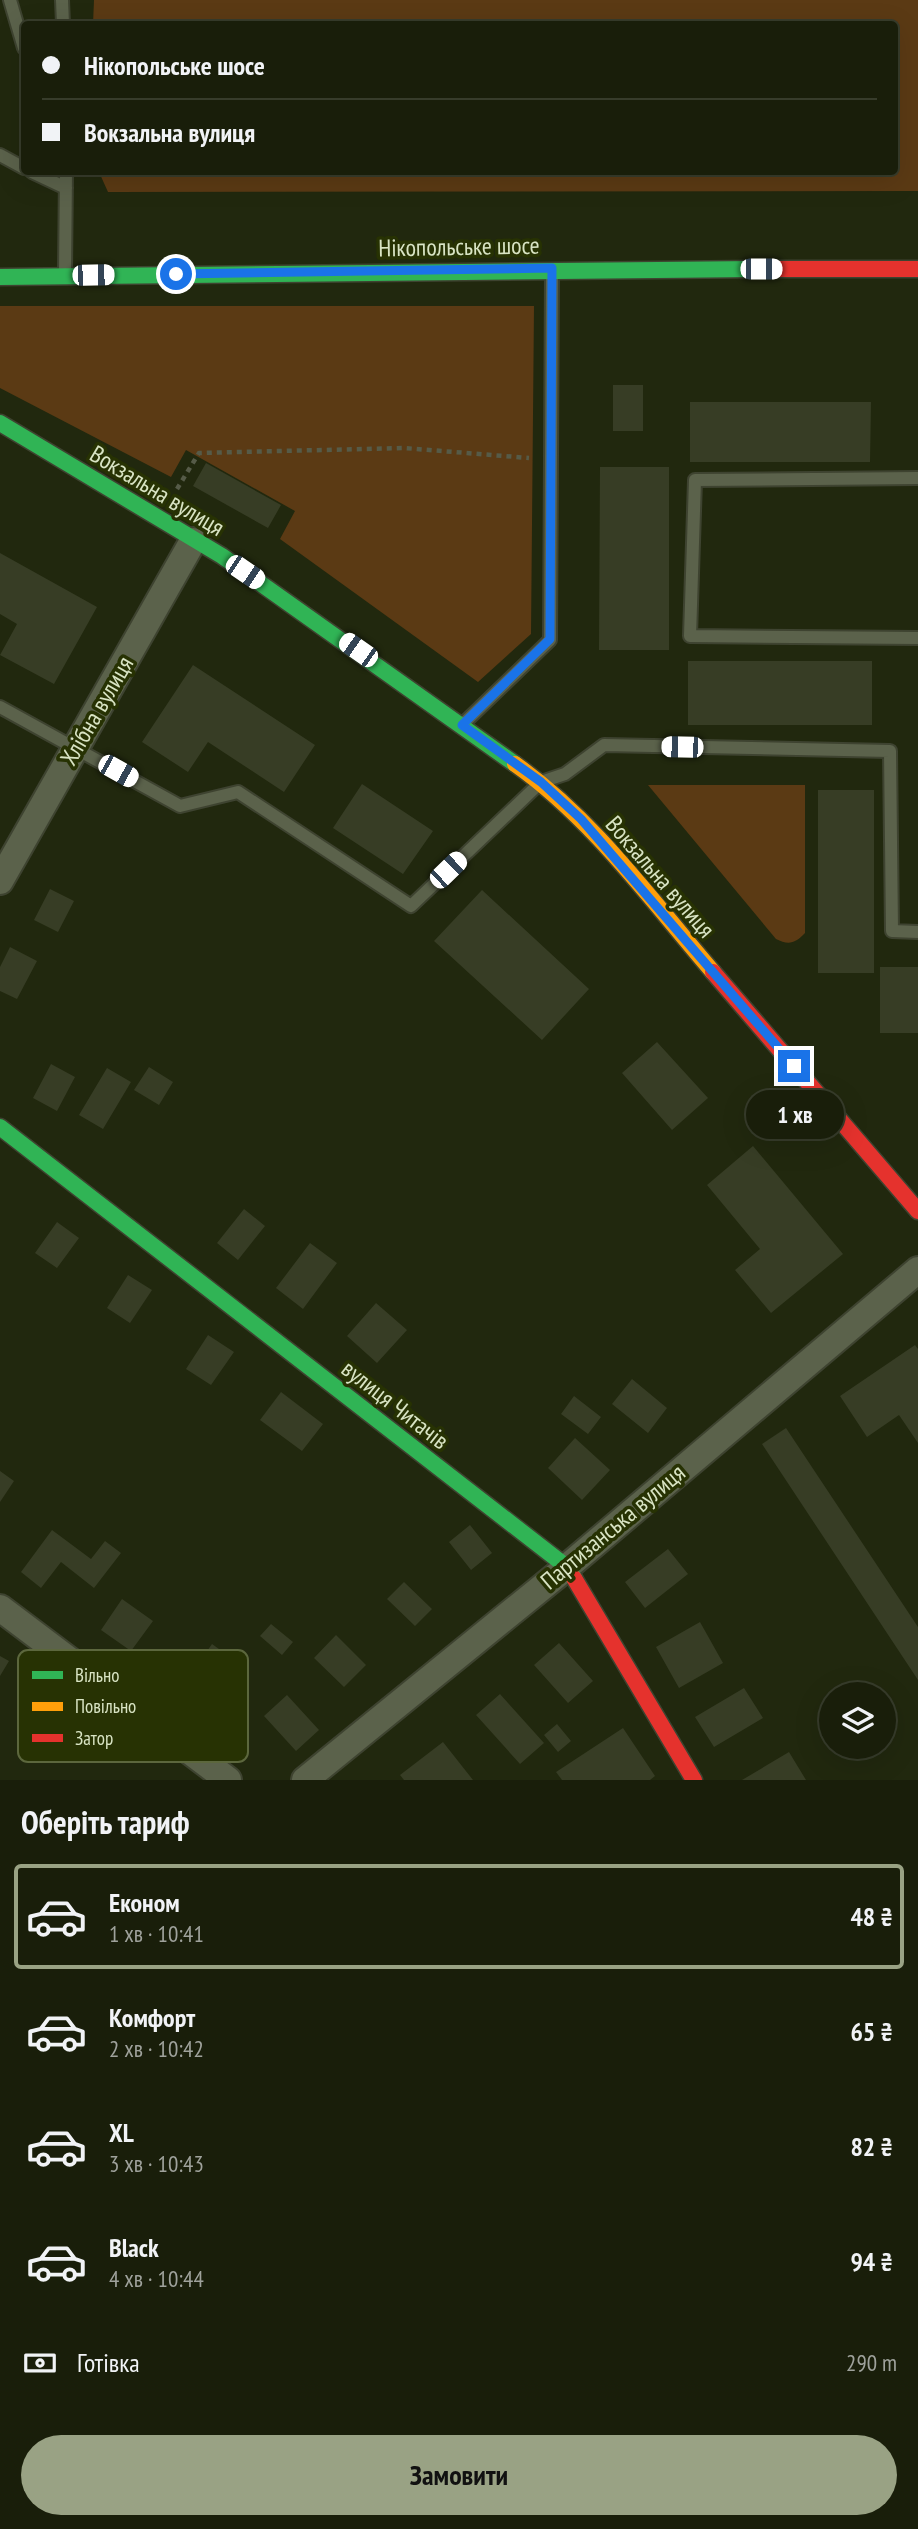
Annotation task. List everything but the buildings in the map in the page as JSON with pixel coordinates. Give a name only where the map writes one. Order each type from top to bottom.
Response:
[{"type":"street","name":"Нікопольське шосе","points":[[0,277],[552,268],[918,269]]},
{"type":"street","name":"Вокзальна вулиця","points":[[0,423],[314,619],[541,782],[581,819],[918,1211]]},
{"type":"street","name":"Хлібна вулиця","points":[[0,881],[193,541]]},
{"type":"street","name":"вулиця Читачів","points":[[0,1127],[567,1567],[694,1780]]},
{"type":"street","name":"Партизанська вулиця","points":[[305,1780],[567,1567],[918,1270]]},
{"type":"street","points":[[0,1608],[56,1650]]},
{"type":"street","points":[[205,1762],[229,1780]]},
{"type":"lane","points":[[10,0],[21,38]]},
{"type":"lane","points":[[62,0],[63,21]]},
{"type":"lane","points":[[0,155],[21,166]]},
{"type":"lane","points":[[38,175],[66,188]]},
{"type":"lane","points":[[64,175],[66,188],[65,275]]},
{"type":"lane","points":[[462,725],[550,639],[552,268]]},
{"type":"lane","points":[[918,478],[695,480],[690,636],[918,638]]},
{"type":"lane","points":[[0,707],[180,806],[238,792],[411,906],[541,782],[565,774],[604,745],[890,751],[892,931],[918,932]]},
{"type":"path","points":[[157,520],[199,453],[404,448],[551,460]]},
{"type":"shaded area","points":[[94,0],[918,0],[918,191],[108,192],[100,175],[898,175],[898,21],[93,21]]},
{"type":"shaded area","points":[[0,306],[534,306],[531,634],[478,682],[280,539],[295,511],[186,450],[171,477],[0,388]]},
{"type":"shaded area","points":[[648,785],[805,785],[805,933],[791,942],[776,939]]},
{"type":"traffic: fast","points":[[0,277],[756,269]]},
{"type":"traffic: fast","points":[[0,423],[222,556],[515,764]]},
{"type":"traffic: fast","points":[[0,1127],[567,1567],[574,1578]]},
{"type":"traffic: slow","points":[[515,764],[596,835],[713,972]]},
{"type":"traffic: jam","points":[[756,269],[918,269]]},
{"type":"traffic: jam","points":[[713,972],[918,1211]]},
{"type":"traffic: jam","points":[[574,1578],[694,1780]]},
{"type":"route","points":[[176,274],[552,268],[550,639],[462,725],[541,782],[581,819],[794,1066]]}]
